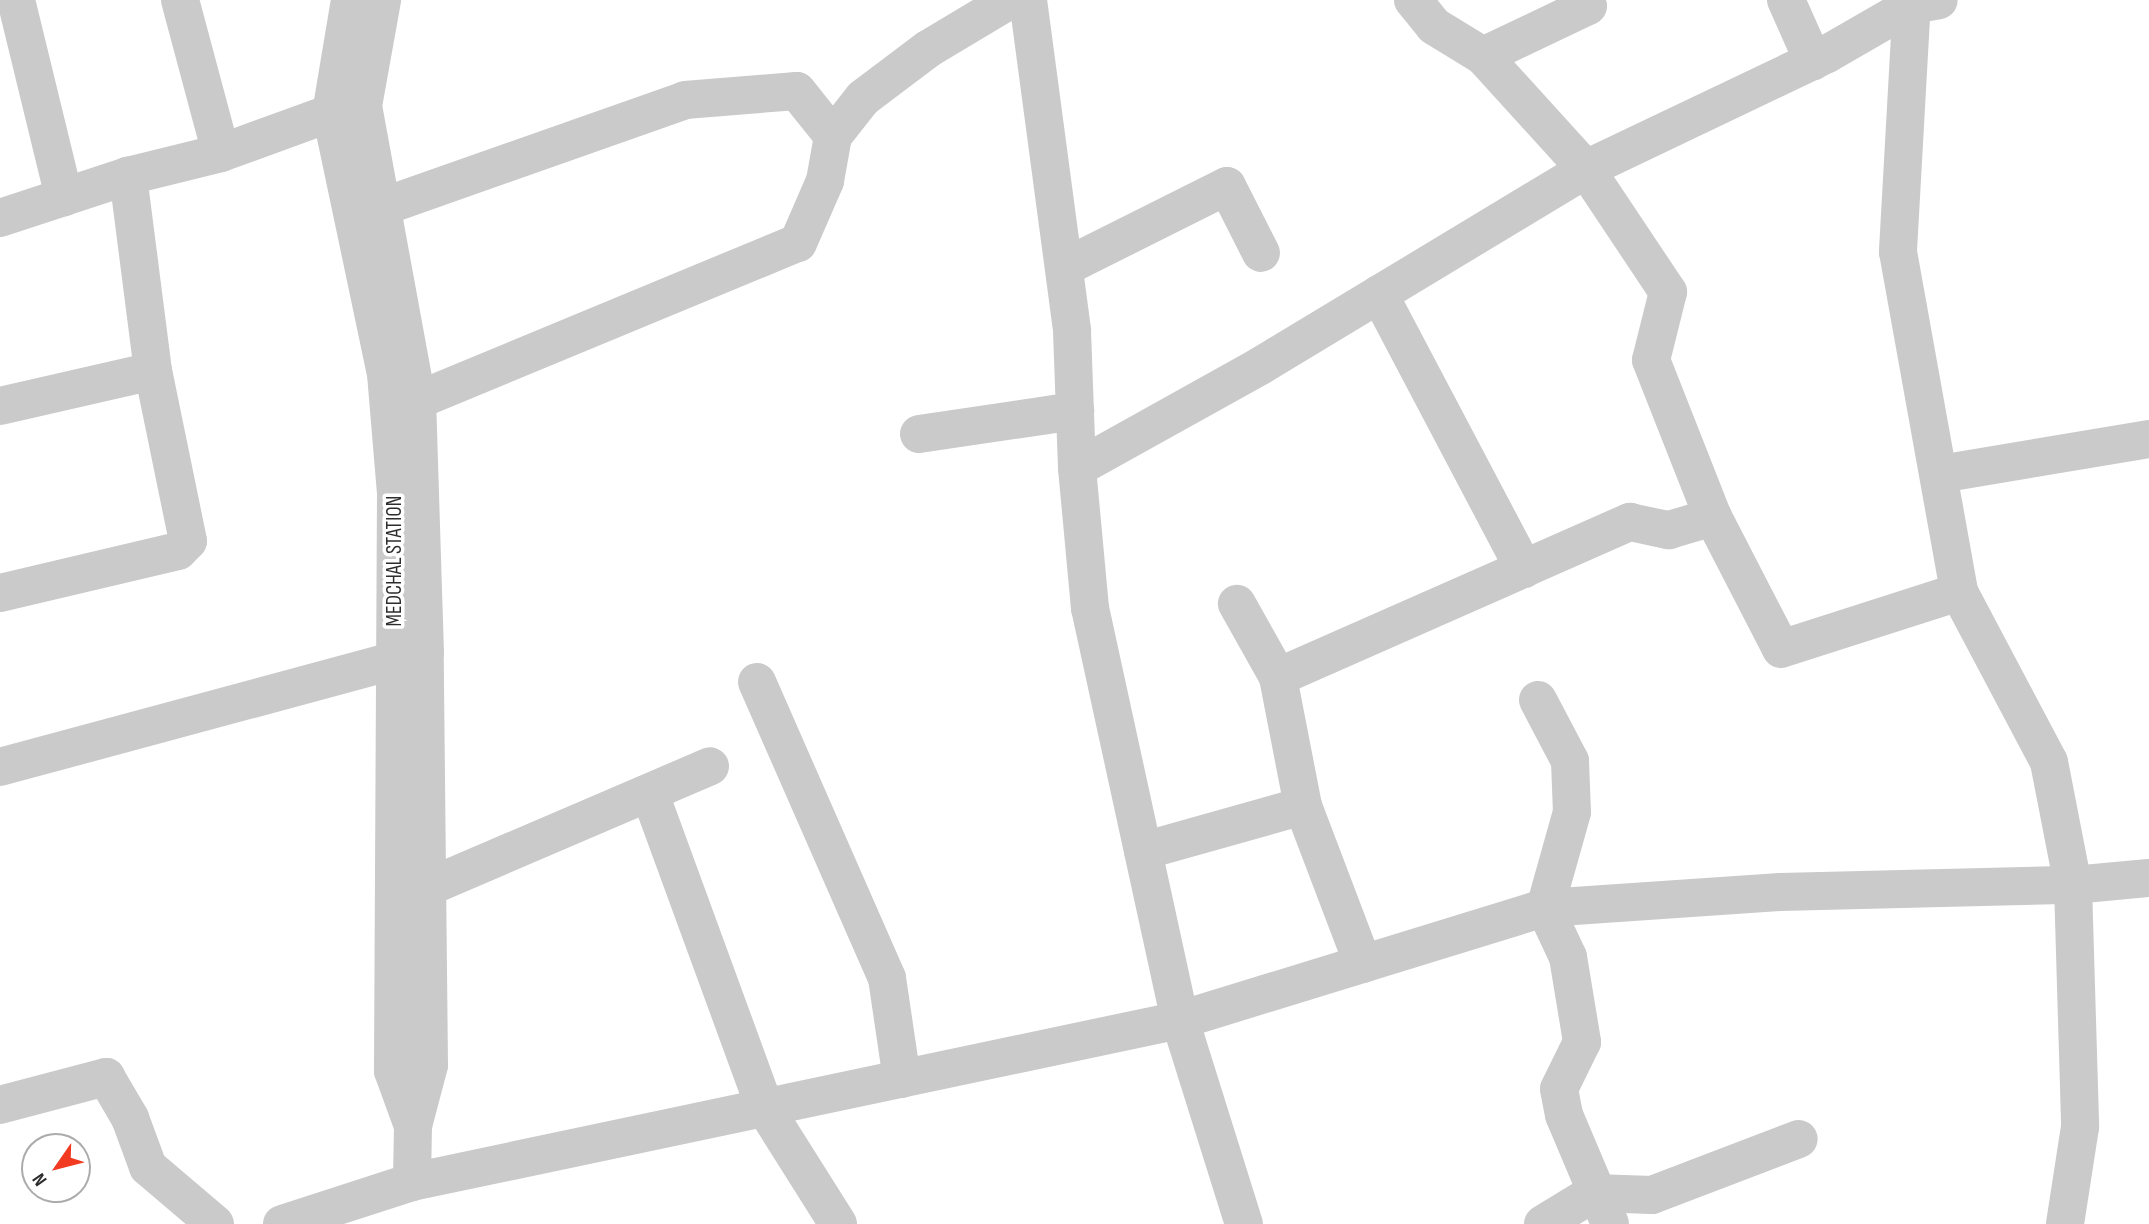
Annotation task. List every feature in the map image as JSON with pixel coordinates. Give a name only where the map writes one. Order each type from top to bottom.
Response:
[{"type":"street","points":[[16,0],[64,197]]},
{"type":"street","points":[[180,0],[221,153]]},
{"type":"street","name":"MEDCHAL STATION","points":[[350,0],[331,113],[362,277],[386,374],[403,406],[396,492],[393,1071],[413,1126]]},
{"type":"street","name":"MEDCHAL STATION","points":[[382,0],[363,106],[382,207],[425,653],[429,1065],[413,1126],[412,1182]]},
{"type":"street","points":[[403,406],[798,243],[825,181],[833,136],[874,90],[928,49],[1010,0]]},
{"type":"street","points":[[1028,0],[1065,267],[1077,468],[1090,608],[1180,1020],[1244,1224]]},
{"type":"street","points":[[1413,0],[1434,26],[1483,56],[1586,169],[1668,292],[1651,360],[1713,517],[1781,649],[1959,592]]},
{"type":"street","points":[[1483,56],[1588,6],[1585,0]]},
{"type":"street","points":[[1786,0],[1813,61]]},
{"type":"street","points":[[1077,468],[1379,294],[1586,169],[1813,61],[1921,2]]},
{"type":"street","points":[[1921,2],[1898,252],[1940,474],[1959,592],[2049,762],[2073,885],[2080,1127],[2065,1224]]},
{"type":"street","points":[[382,207],[685,100],[797,92],[833,136]]},
{"type":"street","points":[[0,218],[128,176],[221,153],[331,113]]},
{"type":"street","points":[[0,593],[178,551],[188,541],[153,371],[128,176]]},
{"type":"street","points":[[1065,267],[1227,186],[1261,253]]},
{"type":"street","points":[[1379,294],[1524,569]]},
{"type":"street","points":[[0,406],[153,371]]},
{"type":"street","points":[[919,434],[1075,411]]},
{"type":"street","points":[[1940,474],[2149,439]]},
{"type":"street","points":[[1278,677],[1630,522],[1669,530],[1713,517]]},
{"type":"street","points":[[1237,604],[1278,677],[1303,806],[1363,964]]},
{"type":"street","points":[[0,767],[394,662]]},
{"type":"street","points":[[758,682],[887,978],[902,1079]]},
{"type":"street","points":[[1538,700],[1570,761],[1572,799],[1545,908],[1568,957],[1571,994],[1582,1025],[1582,1042],[1559,1089],[1563,1115],[1602,1209]]},
{"type":"street","points":[[426,888],[710,766]]},
{"type":"street","points":[[650,794],[765,1108],[838,1224]]},
{"type":"street","points":[[1143,851],[1303,806]]},
{"type":"street","points":[[282,1224],[412,1182],[1180,1020],[1545,908],[1780,892],[2073,885],[2149,878]]},
{"type":"street","points":[[0,1105],[106,1077],[130,1118],[148,1167],[215,1224]]},
{"type":"street","points":[[1543,1224],[1652,1195],[1800,1139]]}]
